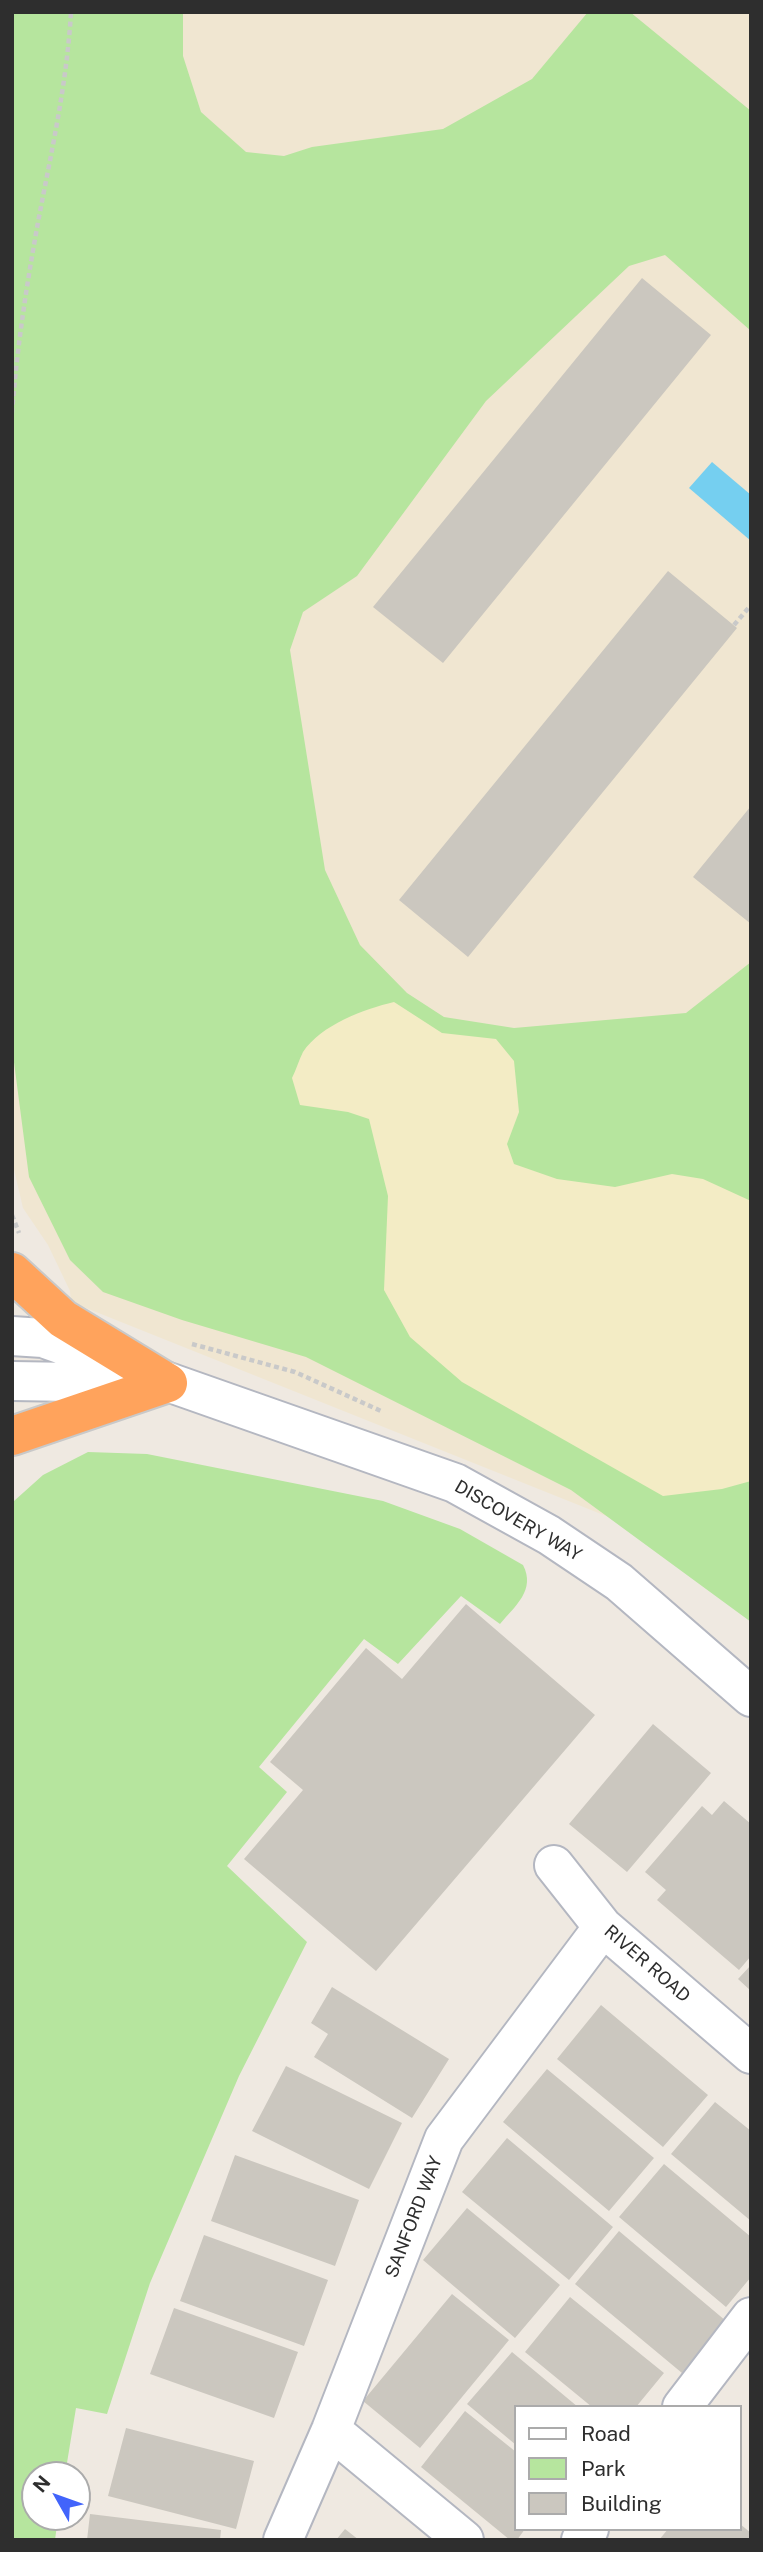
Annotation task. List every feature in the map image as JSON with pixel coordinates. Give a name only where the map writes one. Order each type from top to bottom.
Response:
[{"type":"highway","points":[[12,1272],[63,1320],[168,1383]]},
{"type":"highway","points":[[12,1436],[168,1383]]},
{"type":"street","name":"DISCOVERY WAY","points":[[12,1336],[43,1338],[455,1483],[549,1535],[619,1582],[751,1697]]},
{"type":"street","name":"DISCOVERY WAY","points":[[12,1381],[168,1383]]},
{"type":"street","name":"RIVER ROAD","points":[[554,1865],[603,1927],[751,2054]]},
{"type":"street","name":"SANFORD WAY","points":[[283,2540],[331,2430],[444,2139],[603,1927]]},
{"type":"street","points":[[684,2405],[751,2317]]},
{"type":"street","points":[[331,2430],[464,2540]]},
{"type":"path","points":[[12,413],[17,348],[58,121],[71,12]]},
{"type":"path","points":[[734,625],[751,605]]},
{"type":"shaded area","points":[[87,12],[751,12],[751,1574],[71,1302],[70,1291],[48,1245],[23,1208],[13,1165],[17,843]]},
{"type":"green space","points":[[12,12],[183,12],[183,56],[201,112],[246,152],[284,156],[312,147],[443,129],[532,79],[588,12],[630,12],[751,111],[751,331],[665,255],[629,266],[486,401],[357,576],[303,612],[290,650],[325,870],[360,945],[407,993],[444,1017],[514,1028],[686,1013],[751,962],[751,1622],[571,1490],[306,1357],[182,1320],[103,1292],[70,1260],[29,1177],[12,1047]]},
{"type":"green space","points":[[88,1452],[147,1454],[383,1501],[460,1529],[523,1565],[527,1582],[522,1597],[500,1624],[461,1596],[398,1664],[364,1639],[259,1767],[287,1792],[227,1866],[307,1942],[239,2076],[150,2283],[107,2414],[76,2408],[67,2461],[21,2461],[21,2531],[56,2531],[55,2540],[12,2540],[14,1501],[43,1475]]},
{"type":"sand","points":[[394,1002],[442,1033],[496,1039],[514,1061],[519,1112],[507,1144],[514,1164],[557,1179],[615,1187],[672,1174],[703,1179],[751,1201],[751,1481],[722,1489],[663,1496],[462,1382],[410,1337],[384,1290],[388,1196],[369,1119],[348,1112],[300,1105],[292,1078],[303,1052],[321,1034],[357,1014]]},
{"type":"water","points":[[712,462],[751,495],[751,541],[689,488]]},
{"type":"building","points":[[642,278],[711,335],[443,663],[373,607]]},
{"type":"building","points":[[668,571],[737,628],[468,957],[399,900]]},
{"type":"building","points":[[751,806],[751,924],[693,877]]},
{"type":"building","points":[[466,1604],[595,1715],[376,1971],[244,1859],[303,1790],[270,1762],[366,1648],[402,1679]]},
{"type":"building","points":[[653,1724],[711,1773],[627,1872],[569,1824]]},
{"type":"building","points":[[724,1801],[751,1824],[751,1956],[739,1970],[657,1900],[666,1890],[645,1872],[702,1806],[712,1815]]},
{"type":"building","points":[[751,1965],[751,1991],[738,1979]]},
{"type":"building","points":[[332,1987],[449,2059],[412,2118],[314,2057],[328,2034],[311,2023]]},
{"type":"building","points":[[601,2005],[708,2095],[663,2147],[557,2059]]},
{"type":"building","points":[[286,2066],[402,2123],[369,2189],[252,2131]]},
{"type":"building","points":[[547,2069],[654,2158],[609,2211],[503,2122]]},
{"type":"building","points":[[715,2102],[751,2131],[751,2221],[671,2154]]},
{"type":"building","points":[[507,2138],[613,2227],[569,2280],[462,2192]]},
{"type":"building","points":[[235,2155],[359,2200],[335,2266],[211,2221]]},
{"type":"building","points":[[664,2164],[751,2237],[751,2277],[726,2307],[619,2217]]},
{"type":"building","points":[[467,2208],[560,2285],[515,2338],[423,2260]]},
{"type":"building","points":[[619,2231],[726,2321],[682,2373],[575,2284]]},
{"type":"building","points":[[204,2235],[328,2280],[304,2346],[180,2301]]},
{"type":"building","points":[[452,2294],[509,2340],[420,2448],[363,2401]]},
{"type":"building","points":[[570,2297],[664,2373],[638,2405],[590,2405],[525,2352]]},
{"type":"building","points":[[174,2308],[298,2352],[274,2418],[150,2374]]},
{"type":"building","points":[[512,2352],[576,2405],[514,2405],[514,2443],[467,2404]]},
{"type":"building","points":[[465,2411],[514,2450],[514,2531],[524,2531],[517,2540],[510,2540],[421,2467]]},
{"type":"building","points":[[126,2428],[254,2461],[236,2529],[108,2496]]},
{"type":"building","points":[[91,2514],[221,2530],[220,2540],[87,2540],[88,2531],[91,2531]]},
{"type":"building","points":[[742,2526],[751,2533],[751,2540],[659,2540],[666,2531],[742,2531]]},
{"type":"building","points":[[345,2529],[359,2540],[336,2540]]}]
